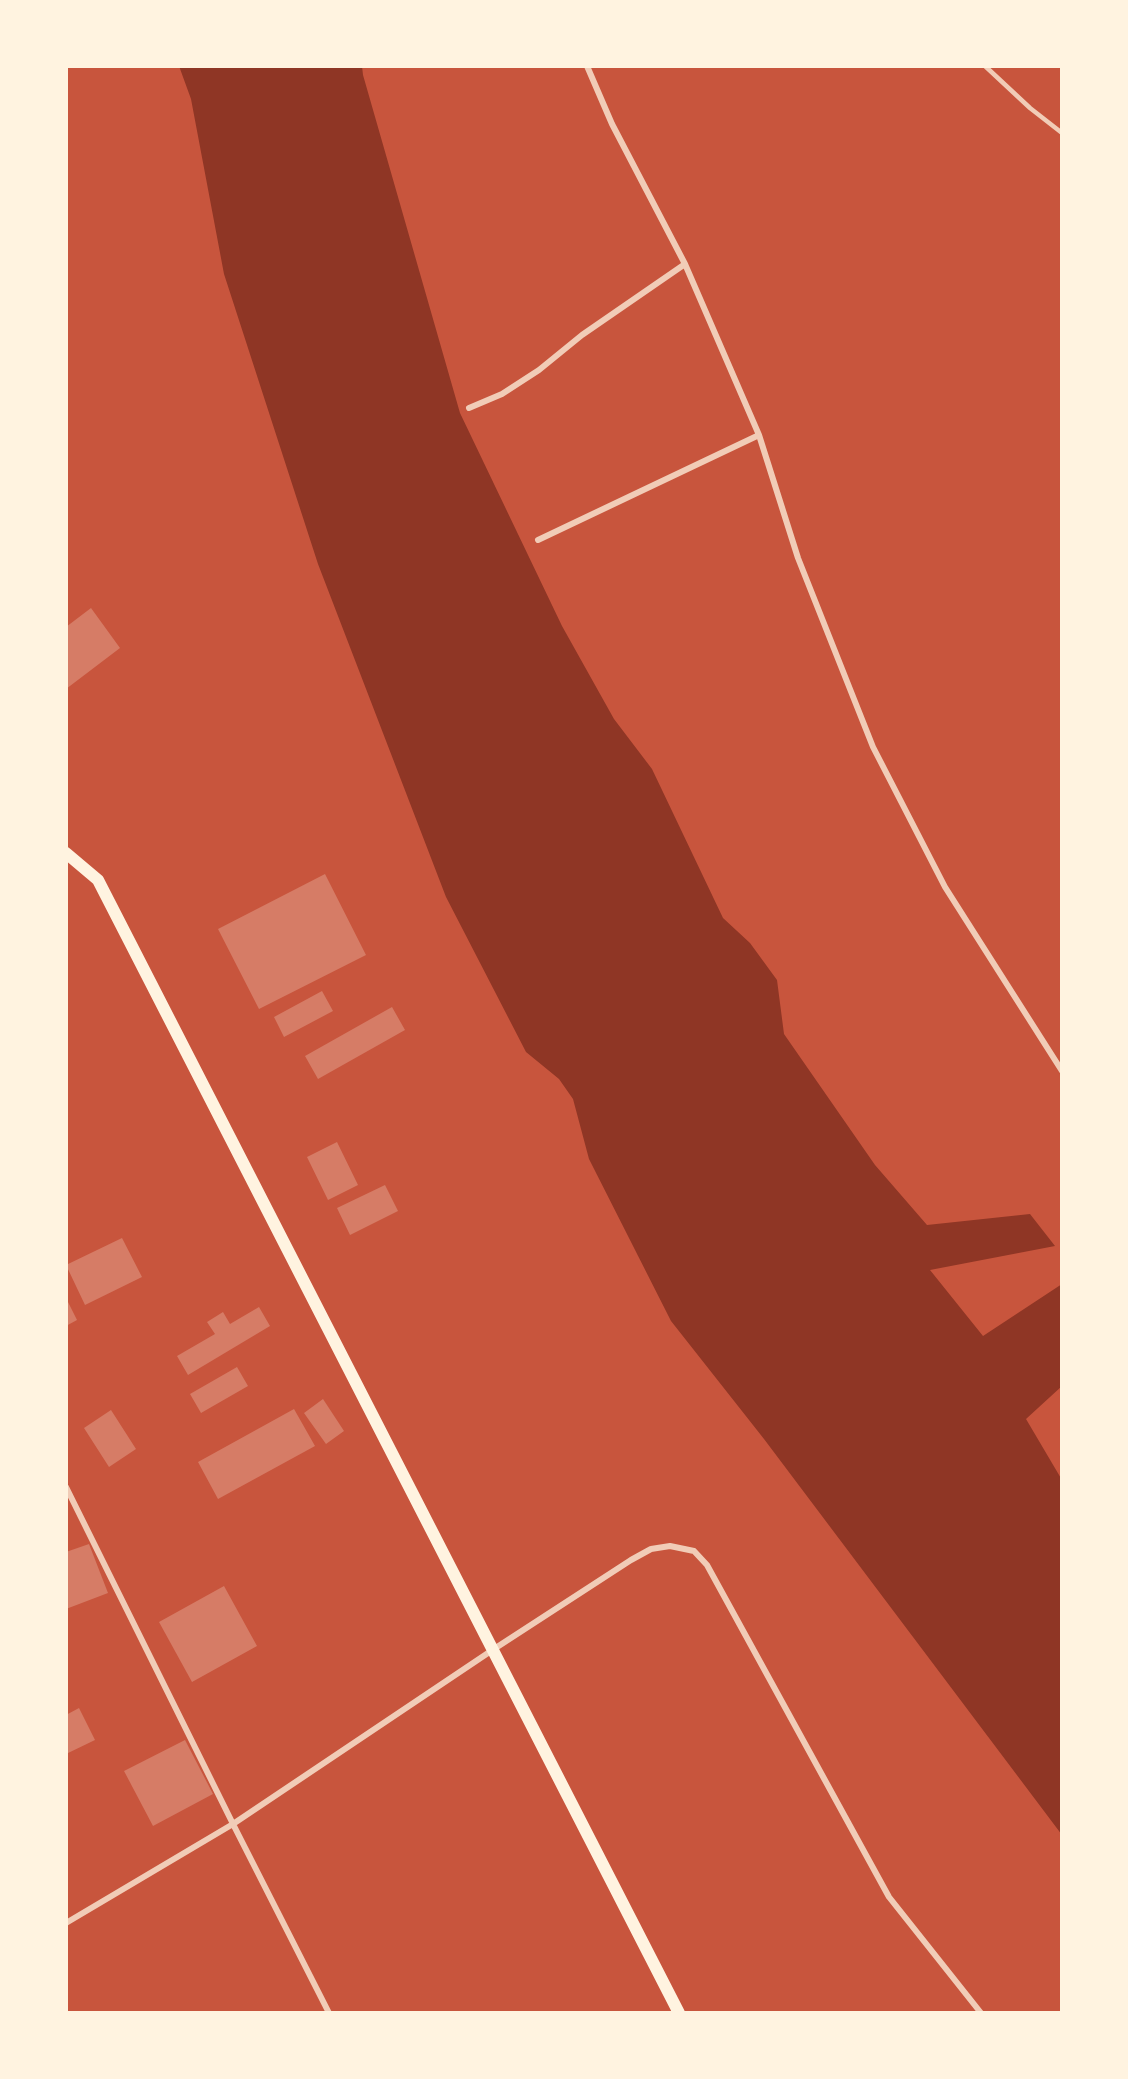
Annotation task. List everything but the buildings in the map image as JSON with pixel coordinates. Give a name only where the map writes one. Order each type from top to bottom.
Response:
[{"type":"main road","points":[[66,853],[98,880],[679,2013]]},
{"type":"street","points":[[587,66],[612,124],[685,264],[759,435],[798,558],[873,747],[945,887],[1062,1071]]},
{"type":"street","points":[[469,408],[502,394],[539,370],[582,335],[685,264]]},
{"type":"street","points":[[538,540],[759,435]]},
{"type":"street","points":[[66,1487],[329,2013]]},
{"type":"street","points":[[66,1923],[233,1824],[494,1649],[651,1550],[670,1546],[694,1551],[707,1565],[889,1897],[981,2013]]},
{"type":"lane","points":[[985,66],[1030,108],[1062,133]]},
{"type":"shaded area","points":[[179,66],[362,66],[460,413],[562,626],[614,719],[652,769],[723,918],[750,943],[777,980],[784,1034],[875,1165],[927,1225],[1030,1214],[1055,1246],[930,1270],[983,1336],[1062,1284],[1062,1386],[1026,1419],[1062,1480],[1062,1835],[764,1439],[671,1321],[589,1159],[573,1099],[559,1079],[526,1052],[446,897],[318,564],[224,274],[191,99]]}]
